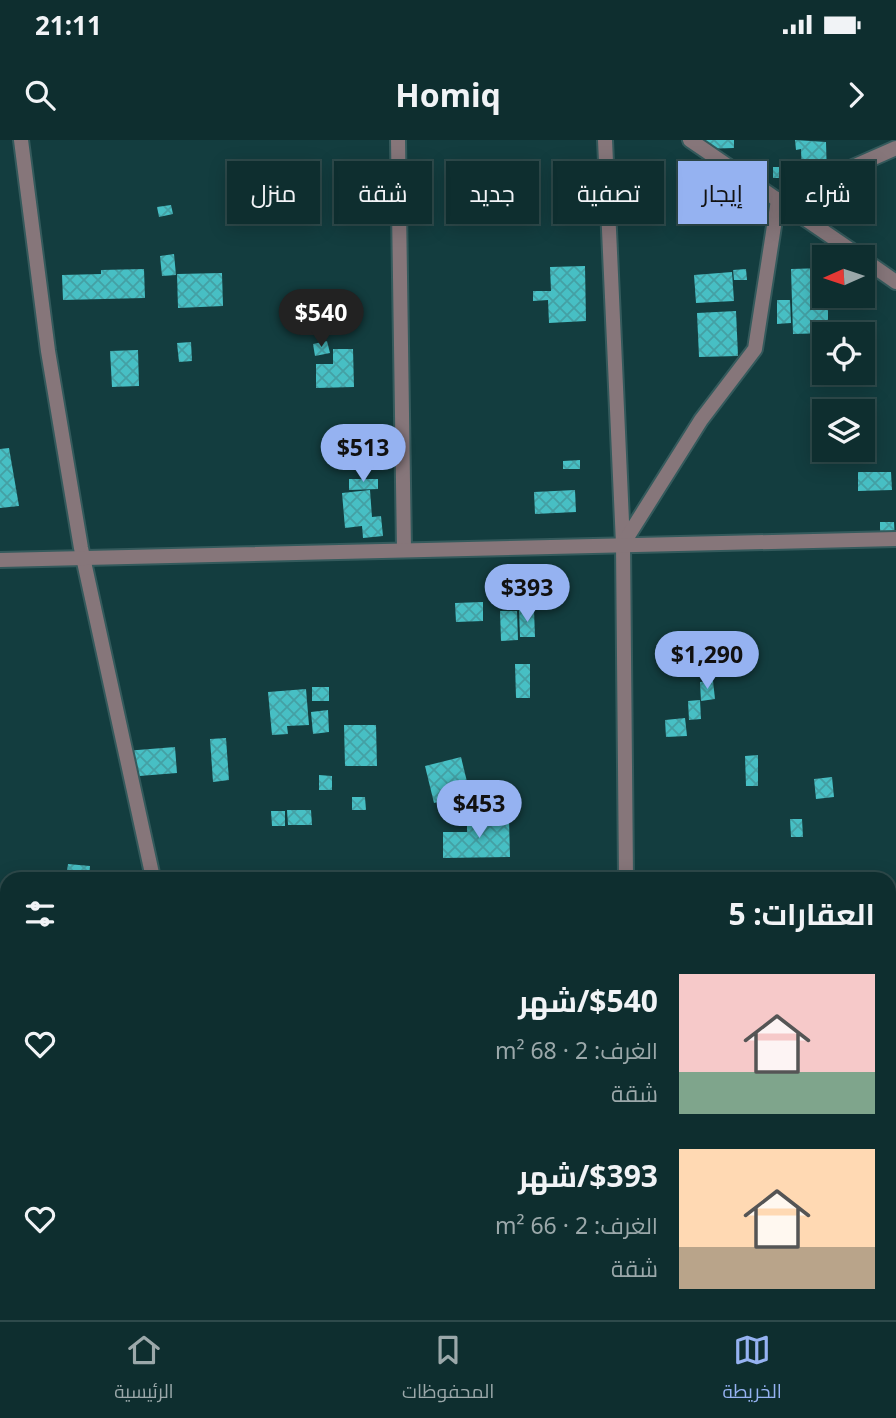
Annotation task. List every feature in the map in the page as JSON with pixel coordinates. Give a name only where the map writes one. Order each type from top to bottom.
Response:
[{"type":"street","points":[[21,140],[48,351],[83,558],[152,872]]},
{"type":"street","points":[[398,140],[404,550]]},
{"type":"street","points":[[605,140],[623,544],[626,872]]},
{"type":"street","points":[[690,140],[843,245]]},
{"type":"street","points":[[778,200],[896,148]]},
{"type":"street","points":[[623,544],[701,420],[755,349],[778,200]]},
{"type":"street","points":[[875,267],[896,282]]},
{"type":"street","points":[[0,560],[896,539]]},
{"type":"building","points":[[688,140],[734,140],[734,148],[704,149]]},
{"type":"building","points":[[795,140],[826,142],[827,161],[801,161],[801,149],[796,150]]},
{"type":"building","points":[[773,167],[781,167],[781,178],[773,178]]},
{"type":"building","points":[[171,205],[173,214],[159,217],[157,207]]},
{"type":"building","points":[[174,254],[176,275],[162,276],[160,256]]},
{"type":"building","points":[[585,266],[586,321],[549,323],[548,300],[533,301],[533,291],[551,291],[550,267]]},
{"type":"building","points":[[812,268],[812,308],[828,308],[828,322],[812,322],[812,333],[793,334],[791,269]]},
{"type":"building","points":[[144,269],[145,298],[63,300],[62,275],[101,274],[101,270]]},
{"type":"building","points":[[746,269],[747,280],[734,280],[733,270]]},
{"type":"building","points":[[732,272],[734,301],[696,303],[694,275]]},
{"type":"building","points":[[222,273],[223,306],[178,308],[177,274]]},
{"type":"building","points":[[777,300],[790,300],[791,323],[777,324]]},
{"type":"building","points":[[736,311],[738,356],[699,357],[697,313]]},
{"type":"building","points":[[327,341],[330,353],[315,356],[313,344]]},
{"type":"building","points":[[191,342],[192,361],[179,362],[177,343]]},
{"type":"building","points":[[333,349],[353,349],[354,387],[316,388],[316,364],[333,364]]},
{"type":"building","points":[[138,350],[139,386],[112,387],[110,351]]},
{"type":"building","points":[[9,448],[19,506],[0,508],[0,449]]},
{"type":"building","points":[[580,460],[580,469],[563,469],[563,461]]},
{"type":"building","points":[[858,472],[891,472],[892,490],[858,491]]},
{"type":"building","points":[[349,479],[378,479],[378,489],[349,490]]},
{"type":"building","points":[[370,490],[372,517],[381,516],[383,536],[363,538],[362,526],[345,528],[342,493]]},
{"type":"building","points":[[575,490],[576,512],[535,514],[534,492]]},
{"type":"building","points":[[880,522],[894,522],[895,540],[880,540]]},
{"type":"building","points":[[483,602],[483,621],[456,622],[455,603]]},
{"type":"building","points":[[519,610],[534,610],[535,637],[520,637]]},
{"type":"building","points":[[500,611],[517,611],[518,640],[501,641]]},
{"type":"building","points":[[515,664],[530,664],[530,698],[516,698]]},
{"type":"building","points":[[713,681],[715,699],[701,701],[700,682]]},
{"type":"building","points":[[312,687],[329,687],[329,701],[312,701]]},
{"type":"building","points":[[306,689],[309,725],[287,726],[288,734],[272,735],[268,692]]},
{"type":"building","points":[[700,700],[701,719],[689,720],[688,701]]},
{"type":"building","points":[[328,710],[329,732],[313,734],[311,712]]},
{"type":"building","points":[[685,718],[687,736],[666,737],[665,720]]},
{"type":"building","points":[[344,725],[376,725],[377,766],[345,766]]},
{"type":"building","points":[[226,738],[229,780],[213,782],[210,739]]},
{"type":"building","points":[[175,747],[177,773],[127,777],[125,751]]},
{"type":"building","points":[[758,755],[758,786],[746,786],[745,756]]},
{"type":"building","points":[[461,757],[470,794],[434,803],[425,766]]},
{"type":"building","points":[[319,775],[332,776],[332,790],[319,790]]},
{"type":"building","points":[[832,777],[834,797],[816,799],[814,779]]},
{"type":"building","points":[[492,793],[494,807],[477,808],[476,794]]},
{"type":"building","points":[[352,797],[365,797],[366,810],[352,810]]},
{"type":"building","points":[[287,810],[311,810],[312,825],[288,825]]},
{"type":"building","points":[[271,811],[285,811],[285,826],[272,826]]},
{"type":"building","points":[[509,819],[510,857],[443,858],[443,832],[467,832],[467,820]]},
{"type":"building","points":[[790,819],[802,819],[803,837],[791,837]]},
{"type":"building","points":[[68,864],[90,866],[90,872],[67,872]]}]
